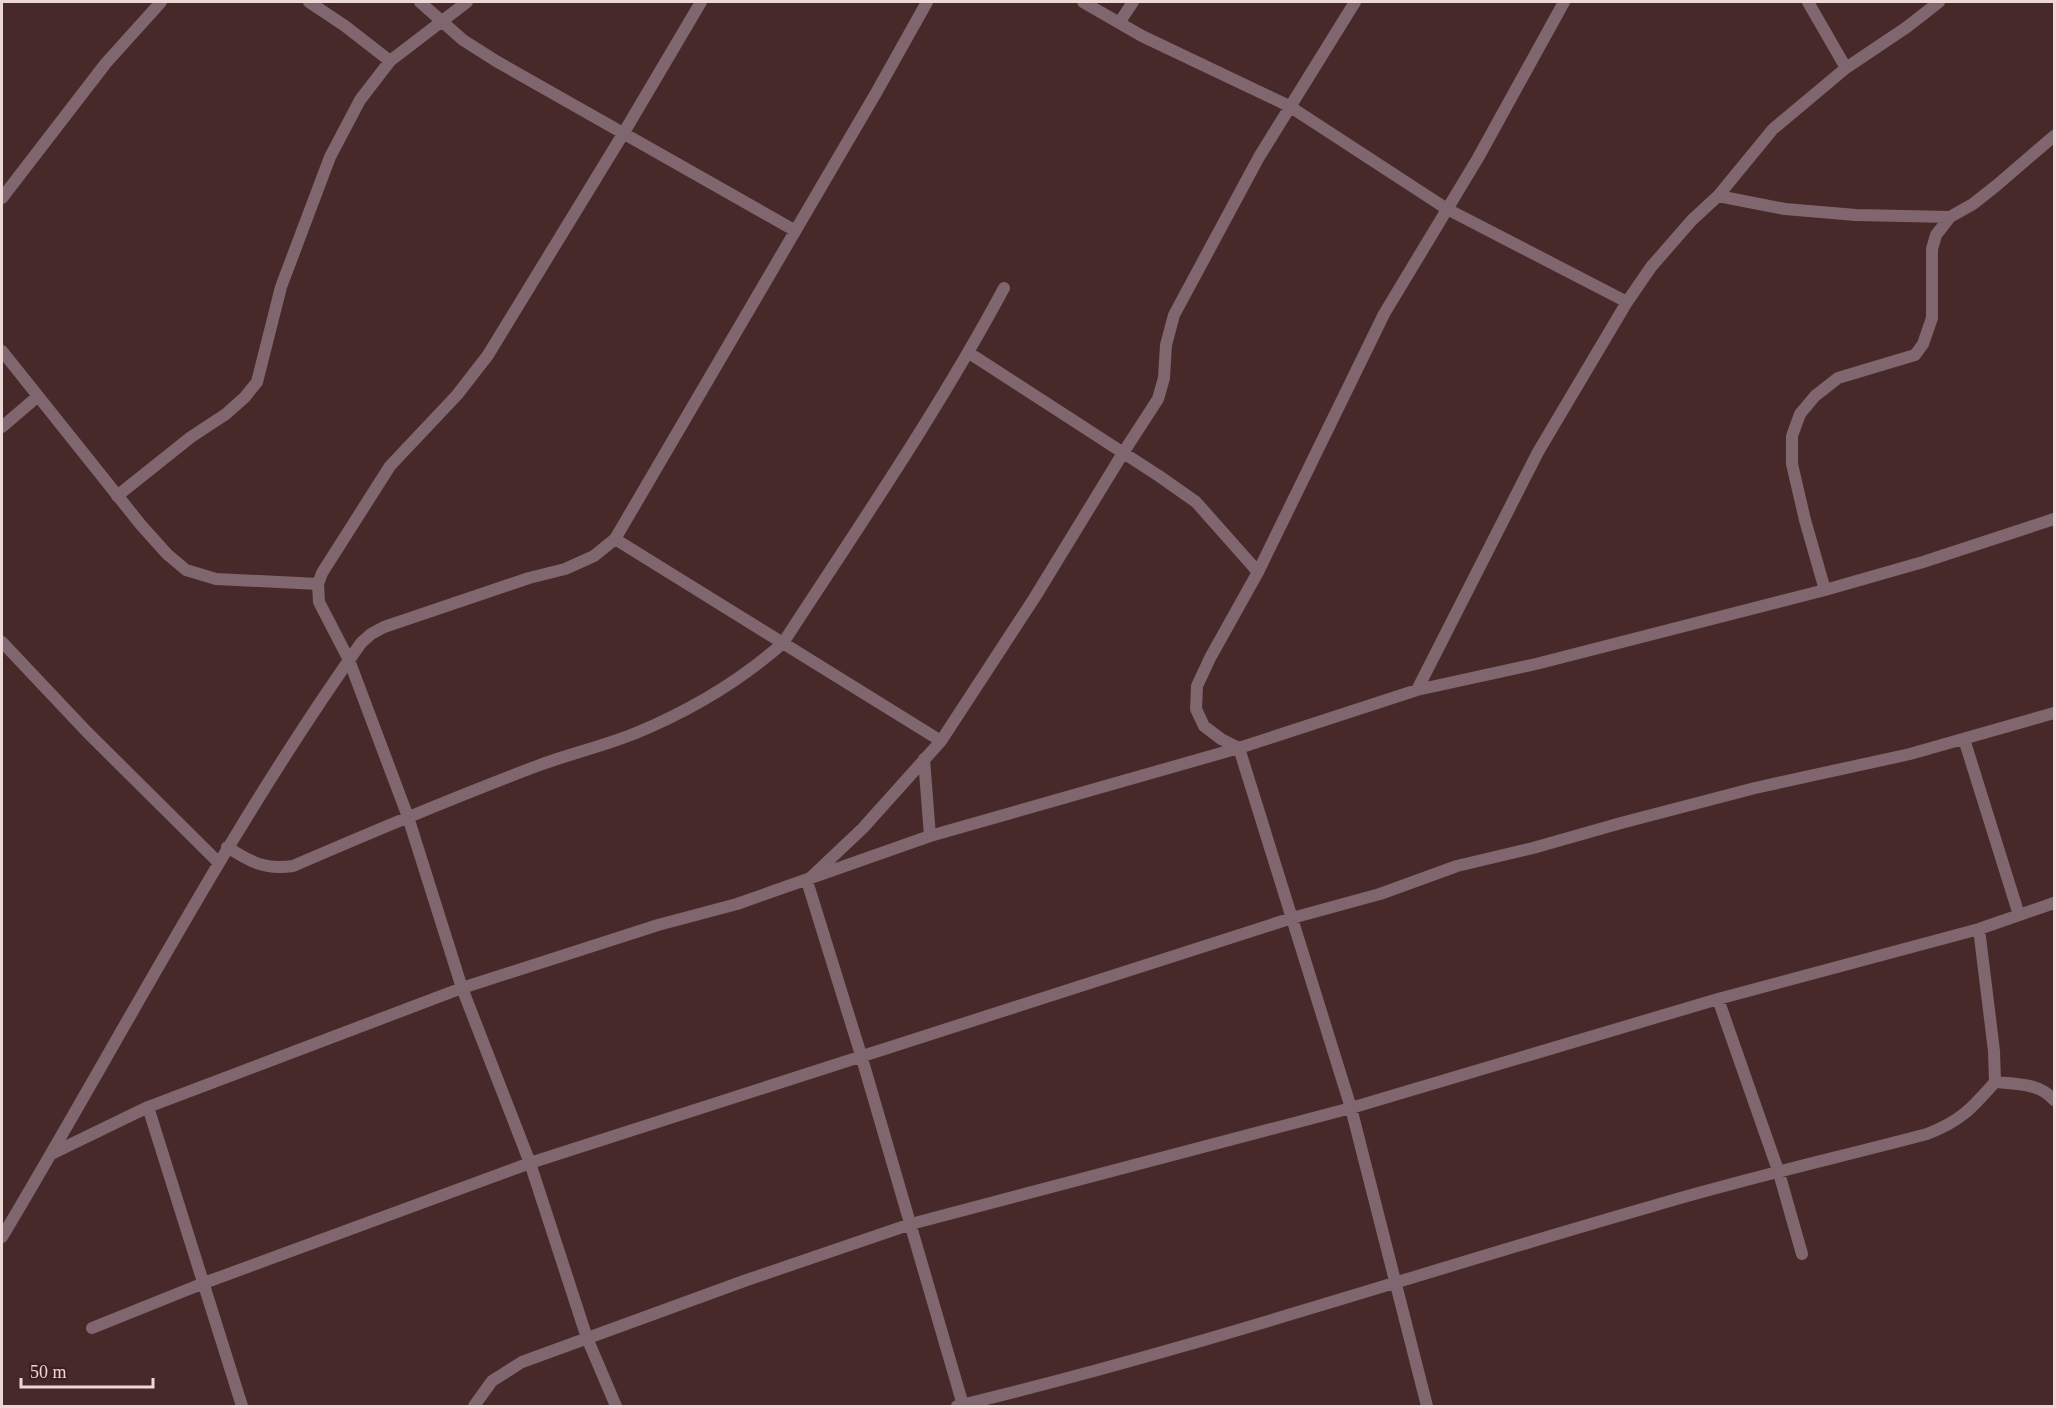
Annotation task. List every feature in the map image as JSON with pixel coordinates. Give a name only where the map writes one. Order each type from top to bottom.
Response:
[{"type":"street","points":[[2,198],[106,63],[161,2]]},
{"type":"street","points":[[309,2],[390,61]]},
{"type":"street","points":[[420,2],[463,40],[496,61],[794,230]]},
{"type":"street","points":[[117,496],[190,436],[226,414],[245,397],[257,382],[281,287],[330,157],[360,100],[390,61],[466,2]]},
{"type":"street","points":[[616,1407],[587,1338],[530,1163],[462,988],[408,817],[349,660],[319,602],[318,584],[322,573],[390,466],[457,395],[488,355],[701,2]]},
{"type":"street","points":[[2,1237],[227,847],[361,643],[384,627],[529,578],[565,569],[594,556],[615,539],[927,2]]},
{"type":"street","points":[[1083,2],[1142,36],[1289,106],[1447,209],[1626,302]]},
{"type":"street","points":[[1119,23],[1133,2]]},
{"type":"street","points":[[807,881],[863,828],[941,741],[1029,607],[1158,399],[1164,378],[1166,345],[1174,315],[1230,209],[1289,106],[1355,2]]},
{"type":"street","points":[[1427,1407],[1352,1108],[1239,748],[1221,739],[1204,726],[1196,709],[1197,686],[1258,572],[1384,314],[1447,209],[1564,2]]},
{"type":"street","points":[[1808,2],[1846,68]]},
{"type":"street","points":[[1417,690],[1538,452],[1626,302],[1651,267],[1692,220],[1718,196],[1773,129],[1846,68],[1907,27],[1939,2]]},
{"type":"street","points":[[1826,590],[1805,520],[1792,464],[1792,436],[1800,414],[1815,396],[1838,378],[1915,355],[1923,344],[1932,318],[1932,249],[1936,235],[1950,218],[1989,191],[2055,136]]},
{"type":"street","points":[[1718,196],[1785,209],[1856,215],[1950,218]]},
{"type":"street","points":[[227,847],[253,863],[275,868],[293,866],[408,817],[538,766],[636,733],[710,696],[764,659],[783,643],[969,353],[1004,288]]},
{"type":"street","points":[[2,351],[117,496],[166,554],[186,570],[216,579],[318,584]]},
{"type":"street","points":[[969,353],[1196,502],[1258,572]]},
{"type":"street","points":[[2,427],[37,397]]},
{"type":"street","points":[[51,1154],[148,1107],[462,988],[607,941],[737,904],[930,836],[1239,748],[1417,690],[1536,664],[1826,590],[1923,562],[2055,519]]},
{"type":"street","points":[[615,539],[941,741]]},
{"type":"street","points":[[2,642],[87,732],[218,862]]},
{"type":"street","points":[[92,1328],[204,1283],[530,1163],[1292,918],[1380,894],[1457,866],[1533,848],[1755,788],[1910,754],[2055,713]]},
{"type":"street","points":[[1964,739],[2019,915]]},
{"type":"street","points":[[924,759],[930,836]]},
{"type":"street","points":[[807,881],[911,1224],[959,1406],[1110,1366],[1397,1284],[1656,1205],[1927,1134],[1949,1126],[1971,1109],[1995,1083],[1994,1051],[1979,929]]},
{"type":"street","points":[[474,1407],[492,1381],[522,1362],[744,1281],[911,1224],[1352,1108],[1718,999],[1979,929],[2055,903]]},
{"type":"street","points":[[1718,999],[1779,1173],[1802,1254]]},
{"type":"street","points":[[1995,1083],[2028,1085],[2046,1091],[2055,1100]]},
{"type":"street","points":[[148,1107],[242,1407]]}]
